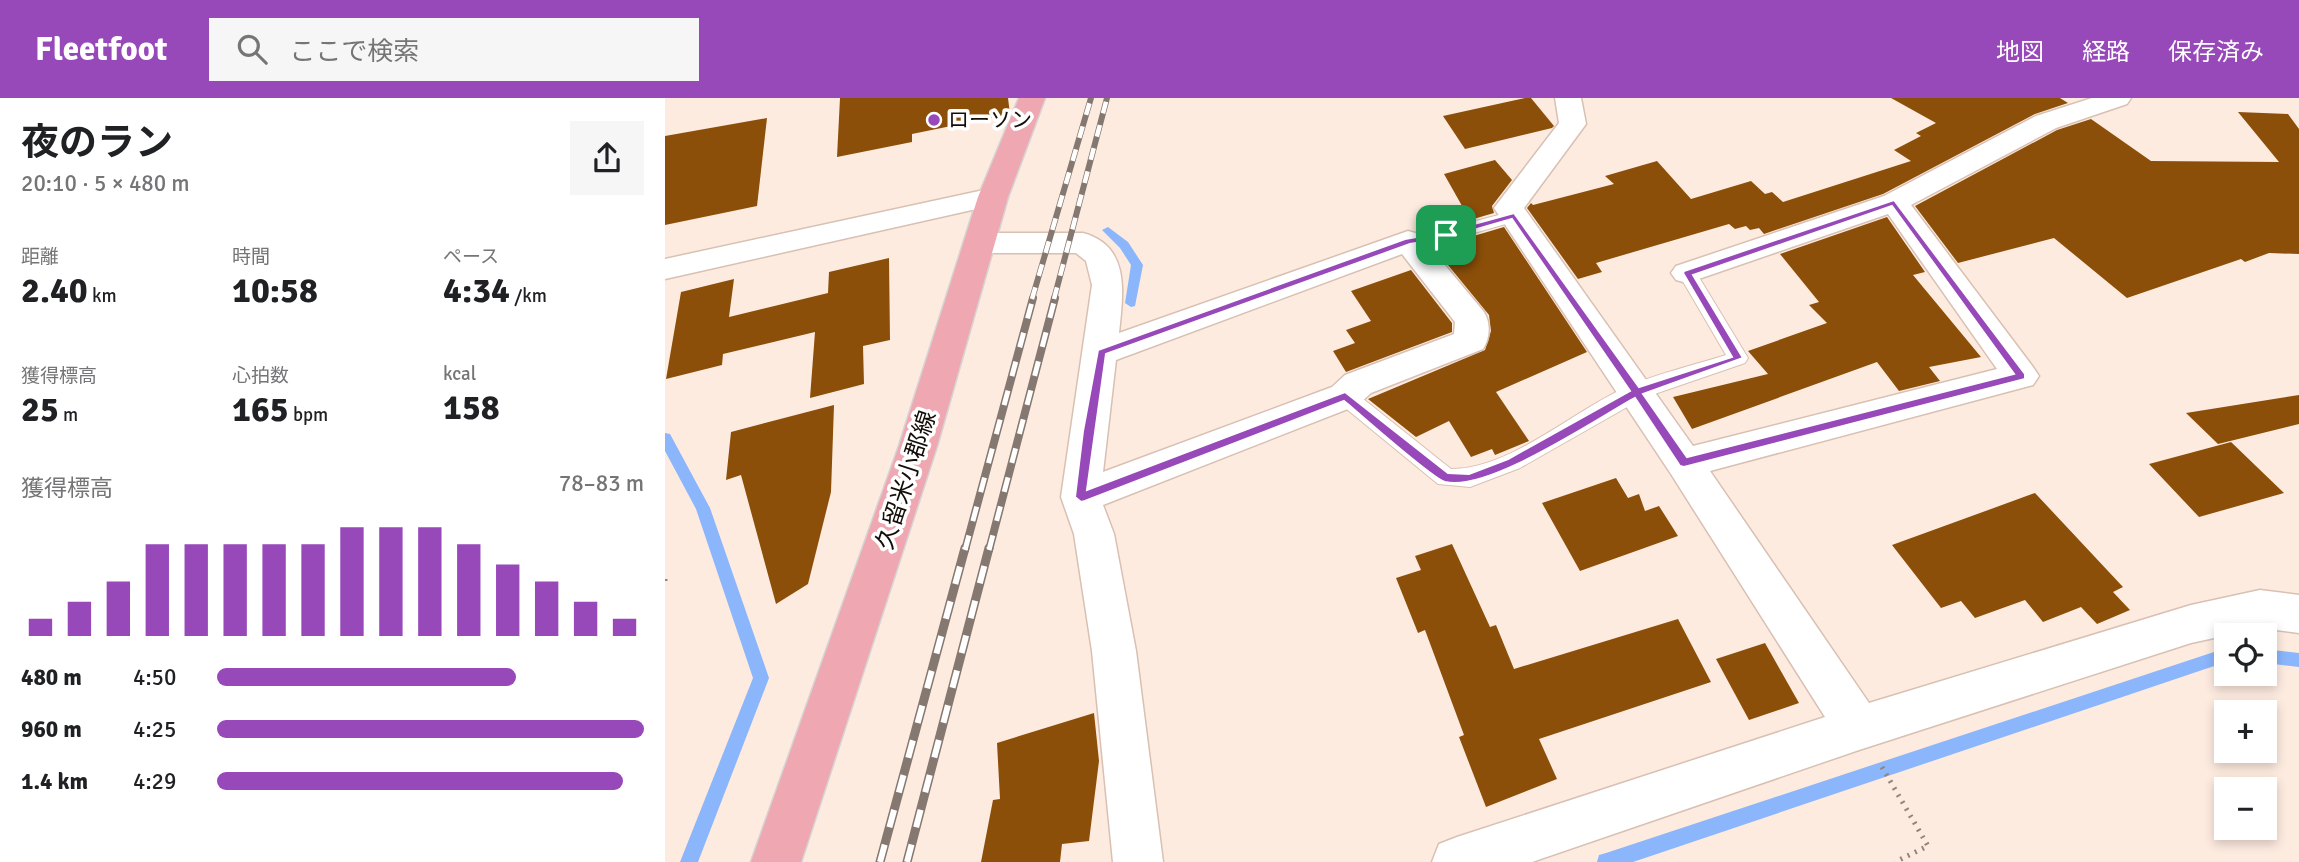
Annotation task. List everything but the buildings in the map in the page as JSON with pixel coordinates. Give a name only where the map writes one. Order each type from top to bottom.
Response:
[{"type":"main road","name":"久留米小郡線","points":[[776,862],[918,446],[993,197],[1032,98]]},
{"type":"street","points":[[1569,98],[1573,124],[1509,208],[1684,463],[1859,728]]},
{"type":"street","points":[[1687,273],[1894,202],[2046,122],[2117,98]]},
{"type":"street","points":[[665,269],[993,197]]},
{"type":"street","points":[[1684,463],[2021,376],[1894,202]]},
{"type":"street","points":[[1081,497],[1345,396],[1358,384],[1471,341],[1472,320],[1408,241],[1102,352]]},
{"type":"street","points":[[979,243],[1083,243],[1101,257],[1108,285],[1102,352],[1088,431],[1081,497],[1094,534],[1114,650],[1138,862]]},
{"type":"street","points":[[1457,862],[1859,728],[2191,624],[2260,609],[2299,614]]},
{"type":"lane","points":[[1408,241],[1446,235],[1514,216]]},
{"type":"lane","points":[[1345,396],[1446,478],[1470,478],[1512,462],[1636,392],[1738,358],[1687,273]]},
{"type":"path","points":[[1859,728],[1928,846],[1895,862]]},
{"type":"waterway","points":[[1108,230],[1124,245],[1137,265],[1131,303]]},
{"type":"waterway","points":[[665,438],[703,508],[761,678],[689,862]]},
{"type":"waterway","points":[[2277,657],[2299,660]]},
{"type":"waterway","points":[[1606,862],[2214,659]]},
{"type":"railway","points":[[1032,299],[1091,98]]},
{"type":"railway","points":[[1054,299],[1107,98]]},
{"type":"railway","points":[[965,550],[1033,298]]},
{"type":"railway","points":[[989,550],[1055,298]]},
{"type":"railway","points":[[880,862],[965,548]]},
{"type":"railway","points":[[907,862],[989,548]]},
{"type":"place","name":"ローソン","points":[[934,120]]},
{"type":"route","points":[[1446,235],[1408,241],[1102,352],[1088,431],[1081,497],[1345,396],[1446,478],[1470,478],[1512,462],[1636,392],[1684,463],[2021,376],[1894,202],[1687,273],[1738,358],[1636,392],[1514,216],[1446,235]]}]
